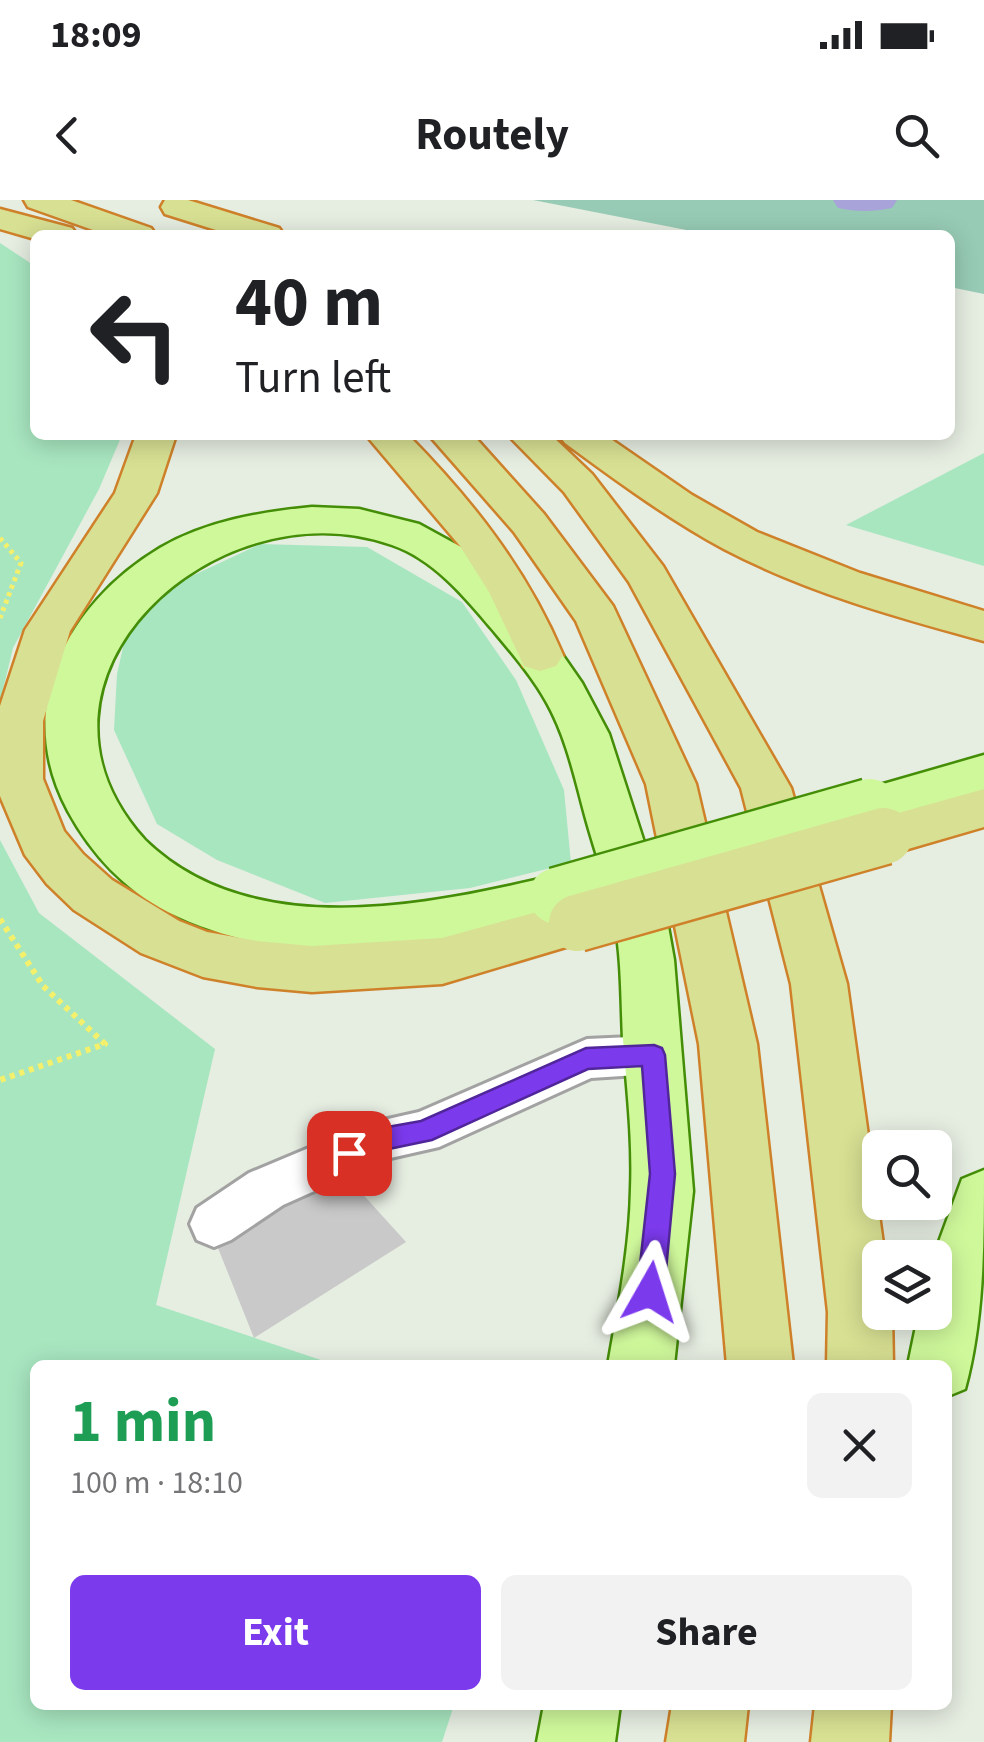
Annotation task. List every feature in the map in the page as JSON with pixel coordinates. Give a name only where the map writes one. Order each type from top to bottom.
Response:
[{"type":"highway","points":[[40,200],[125,230]]},
{"type":"highway","points":[[167,203],[229,230]]},
{"type":"highway","points":[[167,203],[251,230]]},
{"type":"highway","points":[[0,220],[40,230]]},
{"type":"highway","points":[[0,220],[30,235]]},
{"type":"highway","points":[[154,440],[136,493],[48,630],[18,721],[18,779],[43,841],[65,869],[93,895],[160,937],[203,954],[312,969],[442,961],[568,909],[877,822],[984,808]]},
{"type":"highway","points":[[391,440],[452,502],[522,606],[540,655]]},
{"type":"highway","points":[[455,440],[529,523],[597,617],[671,784],[728,1044],[760,1360]]},
{"type":"highway","points":[[533,440],[578,484],[648,576],[766,788],[820,984],[860,1312],[860,1360]]},
{"type":"highway","points":[[586,440],[714,527],[918,609],[984,626]]},
{"type":"highway","points":[[705,1742],[709,1710]]},
{"type":"highway","points":[[850,1742],[853,1710]]},
{"type":"main road","points":[[568,909],[355,929],[296,927],[220,910],[176,892],[120,851],[73,773],[65,737],[74,677],[92,638],[118,601],[147,574],[186,552],[230,534],[267,525],[358,524],[417,539],[475,581],[540,655],[575,711],[643,930],[663,1174],[641,1360]]},
{"type":"main road","points":[[877,822],[984,773]]},
{"type":"main road","points":[[942,1360],[958,1278],[984,1199]]},
{"type":"main road","points":[[576,1742],[581,1710]]},
{"type":"main road","points":[[878,1742],[883,1710]]},
{"type":"street","points":[[214,1224],[266,1189],[382,1139],[423,1132],[586,1058],[654,1055]]},
{"type":"path","points":[[0,538],[21,563],[0,618]]},
{"type":"path","points":[[0,919],[44,986],[105,1044],[0,1080]]},
{"type":"shaded area","points":[[339,1168],[406,1242],[254,1338],[218,1248]]},
{"type":"green space","points":[[533,200],[984,200],[984,294],[955,288],[955,230],[686,230]]},
{"type":"green space","points":[[0,243],[30,263],[30,440],[120,440],[99,489],[13,648],[0,702]]},
{"type":"green space","points":[[984,453],[984,566],[846,525]]},
{"type":"green space","points":[[260,544],[367,547],[462,602],[516,680],[564,790],[571,863],[470,888],[325,903],[217,860],[157,824],[114,730],[117,674],[128,625],[179,582]]},
{"type":"green space","points":[[0,840],[39,913],[215,1049],[156,1305],[321,1360],[30,1360],[30,1710],[452,1710],[442,1742],[0,1742]]},
{"type":"waterway","points":[[851,200],[879,200]]},
{"type":"route","points":[[349,1153],[382,1139],[423,1132],[586,1058],[654,1055],[663,1174],[650,1292]]}]
